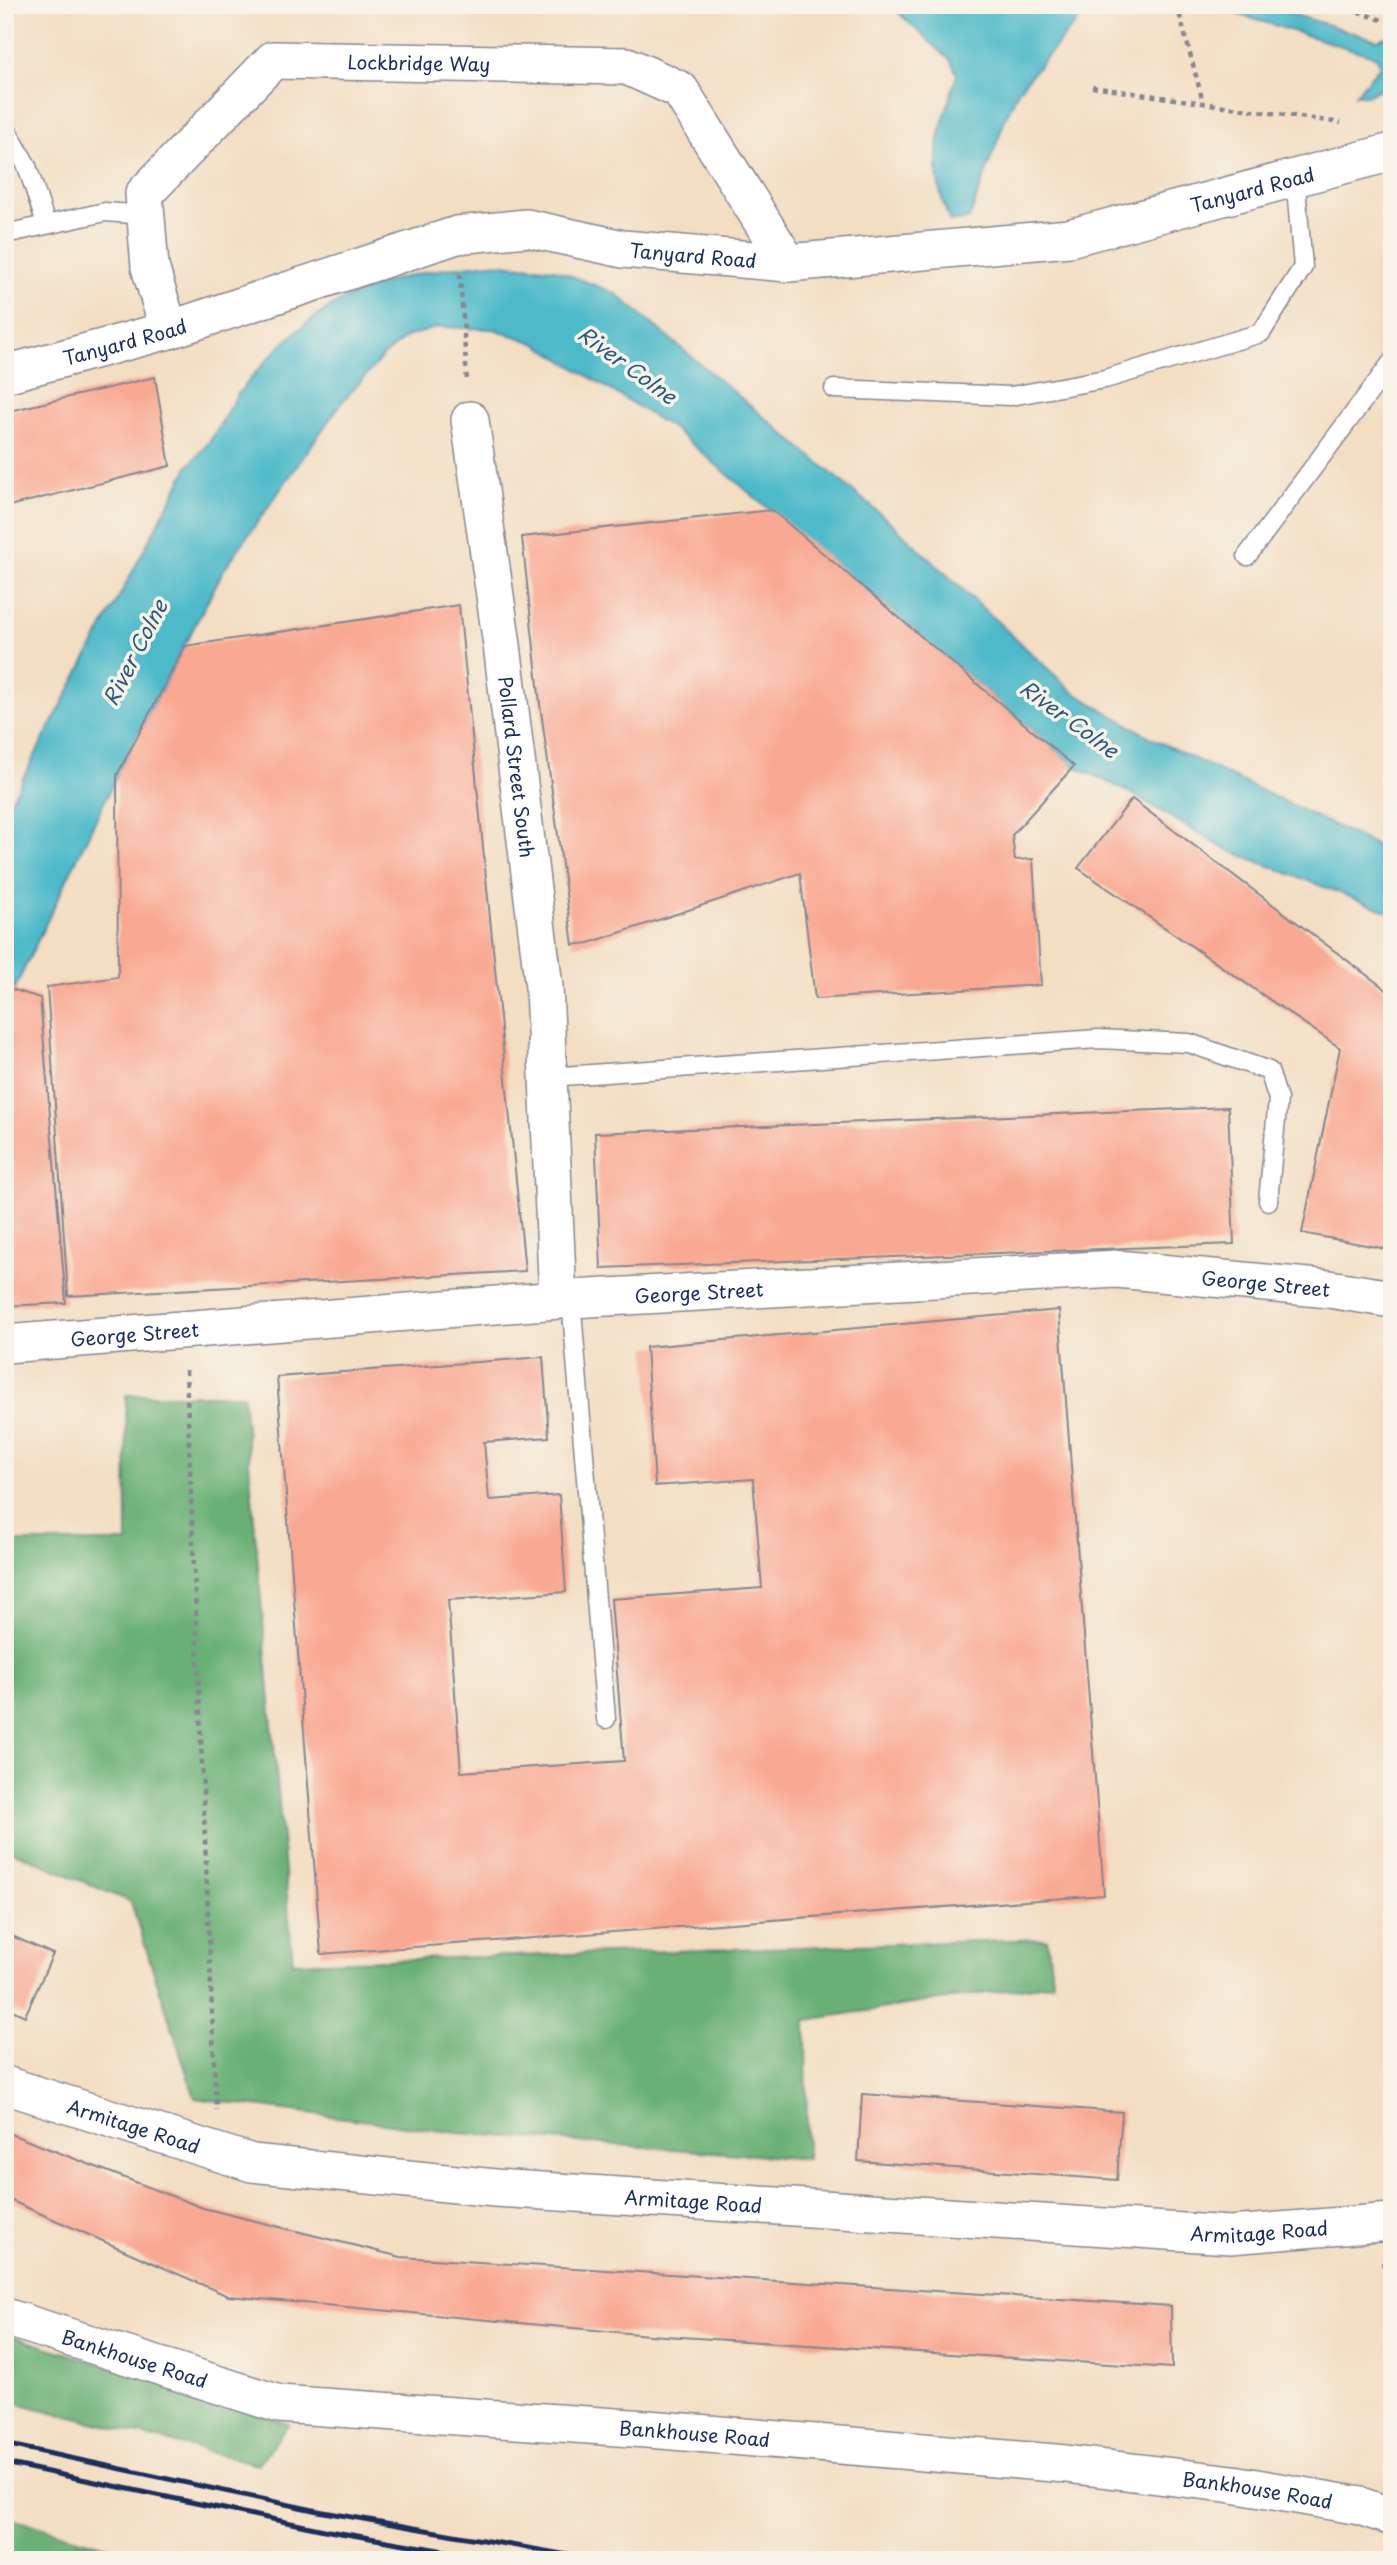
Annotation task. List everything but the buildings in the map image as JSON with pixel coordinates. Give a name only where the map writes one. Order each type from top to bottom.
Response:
[{"type":"street","name":"Lockbridge Way","points":[[169,330],[150,267],[144,194],[273,60],[627,66],[680,90],[788,263]]},
{"type":"street","name":"Tanyard Road","points":[[5,374],[169,330],[457,235],[527,228],[623,249],[788,263],[1069,238],[1392,152]]},
{"type":"street","name":"Pollard Street South","points":[[470,421],[502,645],[544,987],[565,1299]]},
{"type":"street","name":"George Street","points":[[5,1344],[565,1299],[1116,1269],[1329,1289],[1392,1299]]},
{"type":"street","name":"Armitage Road","points":[[5,2085],[252,2163],[495,2188],[1230,2235],[1392,2222]]},
{"type":"street","name":"Bankhouse Road","points":[[5,2317],[279,2404],[648,2429],[1066,2464],[1233,2484],[1360,2506],[1392,2517]]},
{"type":"lane","points":[[5,127],[27,166],[46,224]]},
{"type":"lane","points":[[834,389],[1011,396],[1105,379],[1261,333],[1303,267],[1294,176]]},
{"type":"lane","points":[[5,234],[105,212],[146,215]]},
{"type":"lane","points":[[1247,556],[1392,362]]},
{"type":"lane","points":[[548,1077],[1098,1040],[1189,1043],[1269,1071],[1279,1099],[1268,1201]]},
{"type":"lane","points":[[565,1299],[606,1719]]},
{"type":"path","points":[[1339,5],[1382,20],[1392,18]]},
{"type":"path","points":[[1176,6],[1203,102]]},
{"type":"path","points":[[1091,87],[1344,124]]},
{"type":"path","points":[[457,235],[470,421]]},
{"type":"path","points":[[184,1330],[218,2153]]},
{"type":"path","points":[[1392,2334],[1392,2349]]},
{"type":"green space","points":[[126,1395],[243,1395],[293,1963],[1047,1939],[1053,1983],[806,2020],[807,2159],[458,2133],[195,2098],[131,1902],[5,1848],[5,1542],[127,1542]]},
{"type":"green space","points":[[5,2334],[289,2424],[258,2464],[5,2400]]},
{"type":"green space","points":[[5,2517],[133,2554],[124,2560],[5,2560]]},
{"type":"water","points":[[890,5],[1096,5],[1084,13],[1019,89],[969,219],[950,222],[938,182],[938,148],[957,74],[951,61]]},
{"type":"water","points":[[1208,5],[1263,5],[1377,40],[1392,35],[1392,82],[1368,95],[1355,95],[1380,66],[1377,57]]},
{"type":"water","name":"River Colne","points":[[491,263],[554,269],[615,293],[890,522],[1073,692],[1157,741],[1392,853],[1392,913],[1225,849],[1127,791],[1074,766],[675,430],[535,343],[494,329],[439,327],[406,337],[383,356],[342,402],[223,571],[117,775],[14,990],[5,987],[5,812],[188,467],[212,438],[234,400],[270,357],[297,331],[324,311],[352,295],[381,284],[450,268]]},
{"type":"railway","points":[[5,2444],[318,2511],[596,2560]]},
{"type":"railway","points":[[5,2463],[329,2531],[497,2560]]}]
